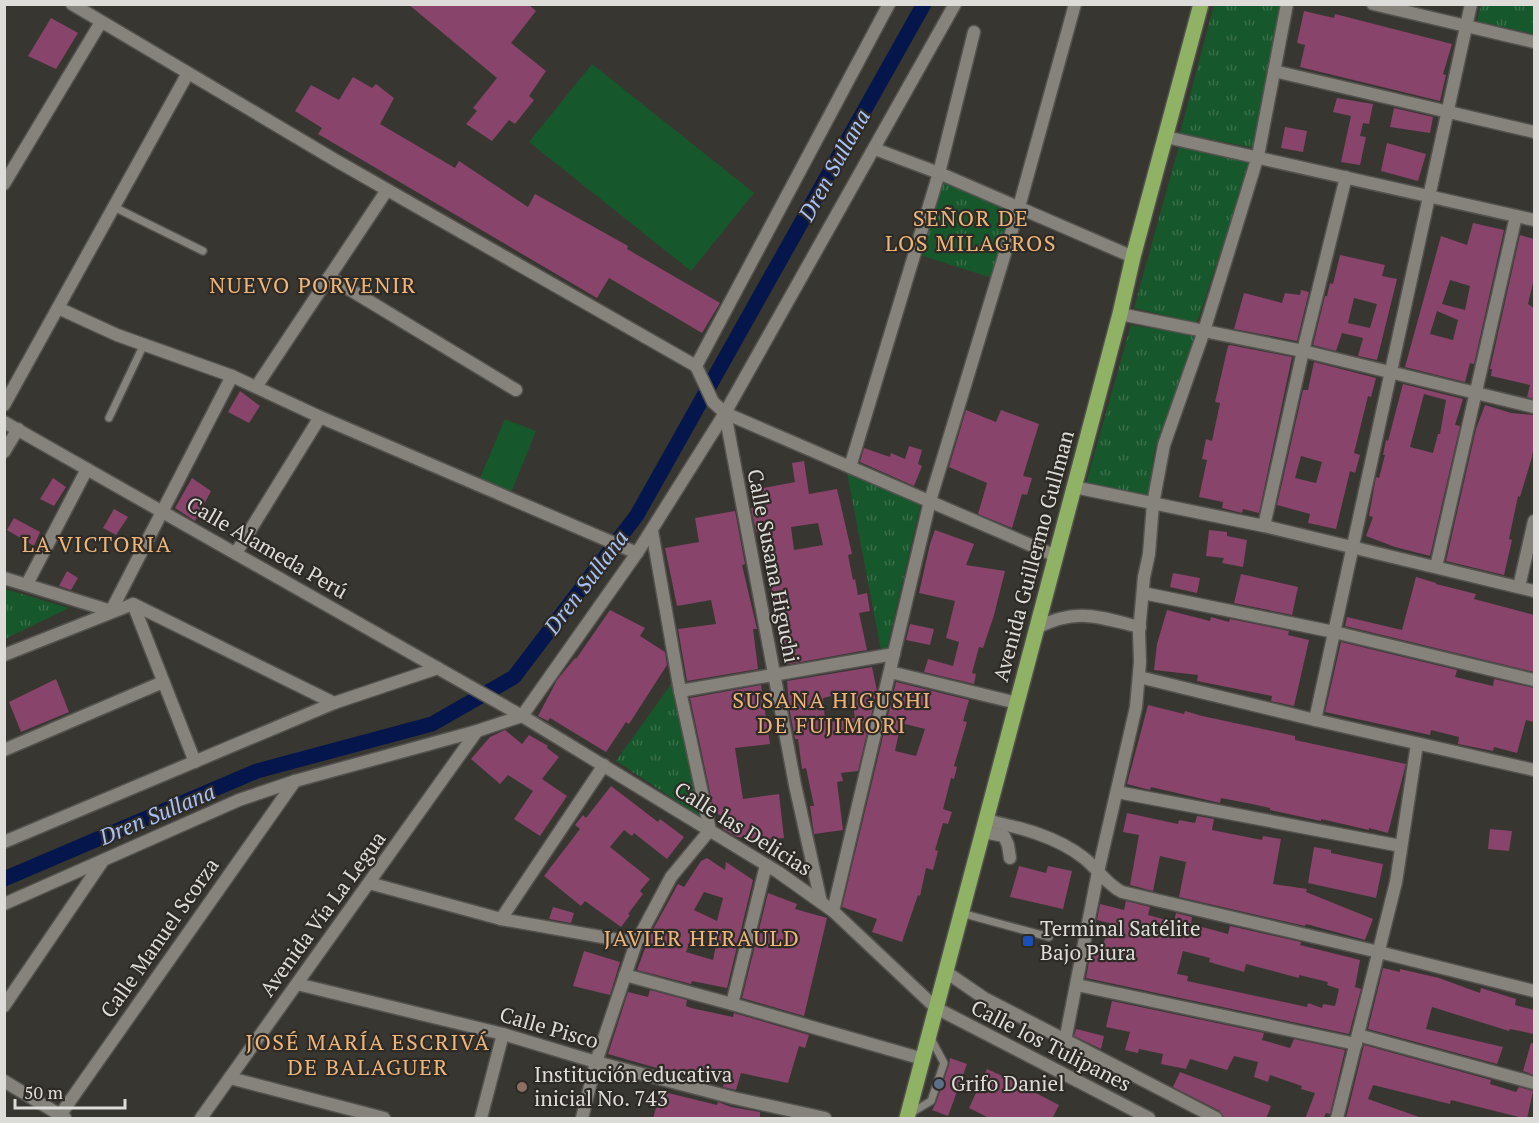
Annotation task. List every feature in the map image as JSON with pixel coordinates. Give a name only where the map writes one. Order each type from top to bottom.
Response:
[{"type":"main road","name":"Avenida Guillermo Gullman","points":[[907,1116],[1201,4]]},
{"type":"street","points":[[697,368],[889,4]]},
{"type":"street","points":[[4,904],[240,800],[295,781],[477,731],[522,716],[634,552],[652,531],[725,413],[955,4]]},
{"type":"street","points":[[833,911],[930,501],[1018,207],[1075,4]]},
{"type":"street","points":[[1065,1041],[1098,872],[1136,707],[1143,592],[1164,446],[1204,331],[1258,156],[1287,4]]},
{"type":"street","points":[[1315,720],[1471,4]]},
{"type":"street","points":[[75,5],[387,190],[697,368],[713,402],[725,413],[1056,556]]},
{"type":"street","points":[[1380,5],[1534,42]]},
{"type":"street","points":[[4,184],[101,22]]},
{"type":"street","points":[[850,467],[939,173],[974,32]]},
{"type":"street","points":[[1274,71],[1534,132]]},
{"type":"street","points":[[4,405],[188,73]]},
{"type":"street","points":[[1166,136],[1534,220]]},
{"type":"street","points":[[875,149],[939,173],[1133,257]]},
{"type":"street","points":[[1264,526],[1303,351],[1346,177]]},
{"type":"street","points":[[256,387],[387,190]]},
{"type":"street","points":[[1436,567],[1516,216]]},
{"type":"street","points":[[328,277],[516,390]]},
{"type":"street","points":[[58,308],[117,335],[232,376],[320,417],[634,552]]},
{"type":"street","points":[[1120,314],[1303,351],[1534,407]]},
{"type":"street","points":[[111,611],[232,376]]},
{"type":"street","name":"Calle Susana Higuchi","points":[[725,413],[795,785],[821,902]]},
{"type":"street","points":[[236,553],[320,417]]},
{"type":"street","name":"Calle Alameda Perú","points":[[4,422],[510,709]]},
{"type":"street","points":[[4,452],[18,429]]},
{"type":"street","points":[[27,584],[87,469]]},
{"type":"street","points":[[1074,487],[1264,526],[1534,591]]},
{"type":"street","points":[[1519,587],[1534,521]]},
{"type":"street","points":[[582,1119],[596,1062],[636,943],[671,877],[710,831],[680,691],[652,531]]},
{"type":"street","points":[[4,578],[111,611]]},
{"type":"street","points":[[1143,592],[1334,632],[1534,680]]},
{"type":"street","points":[[133,604],[195,762]]},
{"type":"street","points":[[4,656],[133,604],[334,703]]},
{"type":"street","points":[[1036,628],[1062,617],[1084,614],[1140,627]]},
{"type":"street","points":[[680,691],[894,654]]},
{"type":"street","points":[[4,842],[334,703],[438,668]]},
{"type":"street","points":[[890,672],[1017,703]]},
{"type":"street","points":[[1139,676],[1315,720],[1534,770]]},
{"type":"street","points":[[4,750],[163,682]]},
{"type":"street","name":"Calle las Delicias","points":[[510,709],[766,865],[821,902],[936,1008]]},
{"type":"street","name":"Avenida Vía La Legua","points":[[201,1119],[477,731]]},
{"type":"street","points":[[1337,1118],[1396,882],[1417,744]]},
{"type":"street","points":[[501,919],[604,765]]},
{"type":"street","name":"Calle Manuel Scorza","points":[[62,1117],[295,781]]},
{"type":"street","points":[[1117,792],[1401,846]]},
{"type":"street","points":[[984,826],[1004,836],[1010,858]]},
{"type":"street","points":[[984,826],[1025,829],[1059,842],[1088,860],[1109,884],[1122,892],[1379,952],[1534,992]]},
{"type":"street","points":[[4,1006],[103,861]]},
{"type":"street","points":[[732,1004],[766,865]]},
{"type":"street","points":[[369,883],[501,919],[636,943]]},
{"type":"street","points":[[946,972],[984,998],[1216,1119]]},
{"type":"street","points":[[625,975],[923,1059]]},
{"type":"street","name":"Calle Pisco","points":[[297,984],[503,1034],[596,1062],[825,1119]]},
{"type":"street","points":[[1077,985],[1357,1040],[1534,1083]]},
{"type":"street","name":"Calle los Tulipanes","points":[[936,1008],[1149,1119]]},
{"type":"street","points":[[481,1119],[503,1034]]},
{"type":"street","points":[[230,1078],[384,1119]]},
{"type":"street","points":[[4,1081],[62,1117]]},
{"type":"lane","points":[[114,207],[203,251]]},
{"type":"lane","points":[[109,418],[144,345]]},
{"type":"lane","points":[[961,913],[1049,937]]},
{"type":"lane","points":[[907,1116],[931,1101],[944,1063],[929,1034]]},
{"type":"green space","points":[[1214,5],[1280,5],[1254,148],[1180,133]]},
{"type":"green space","points":[[1481,5],[1534,5],[1534,34],[1477,21]]},
{"type":"green space","points":[[592,64],[754,193],[691,271],[529,142]]},
{"type":"green space","points":[[1179,146],[1250,163],[1197,323],[1134,308]]},
{"type":"green space","points":[[942,180],[1012,209],[992,278],[920,255]]},
{"type":"green space","points":[[1131,325],[1196,335],[1155,449],[1148,495],[1086,483]]},
{"type":"green space","points":[[505,419],[536,431],[511,493],[479,480]]},
{"type":"green space","points":[[847,472],[921,503],[887,648],[881,650]]},
{"type":"green space","points":[[5,589],[69,608],[5,639]]},
{"type":"green space","points":[[672,683],[701,817],[616,761]]},
{"type":"building","points":[[408,4],[528,4],[536,11],[511,43],[546,71],[529,96],[534,100],[515,124],[509,120],[492,141],[466,124],[477,111],[473,108],[497,78]]},
{"type":"building","points":[[1304,11],[1334,18],[1335,14],[1452,44],[1443,74],[1446,75],[1440,101],[1300,67],[1305,45],[1297,43]]},
{"type":"building","points":[[51,18],[78,33],[56,69],[28,56]]},
{"type":"building","points":[[353,77],[372,88],[376,84],[394,98],[380,124],[455,168],[459,161],[528,207],[535,194],[628,246],[627,249],[720,303],[702,333],[609,278],[597,298],[318,134],[322,128],[295,111],[311,85],[339,100]]},
{"type":"building","points":[[1337,98],[1373,104],[1369,124],[1363,123],[1360,136],[1366,137],[1360,165],[1341,162],[1351,116],[1333,112]]},
{"type":"building","points":[[1394,108],[1433,117],[1430,133],[1390,127]]},
{"type":"building","points":[[1285,127],[1307,131],[1303,152],[1281,148]]},
{"type":"building","points":[[1387,143],[1426,154],[1418,181],[1381,171]]},
{"type":"building","points":[[1473,223],[1504,230],[1474,364],[1470,363],[1465,382],[1405,367],[1441,236],[1467,245]],"holes":[[[1450,280],[1470,286],[1465,310],[1442,304]],[[1437,311],[1458,320],[1453,340],[1430,334]]]},
{"type":"building","points":[[1520,235],[1534,239],[1534,278],[1528,304],[1534,308],[1534,399],[1527,397],[1530,385],[1491,376],[1492,369],[1490,369]]},
{"type":"building","points":[[1340,255],[1385,265],[1382,276],[1397,279],[1377,360],[1358,356],[1363,338],[1342,333],[1336,351],[1313,345],[1325,296],[1327,296],[1330,283],[1333,284]],"holes":[[[1354,298],[1377,304],[1370,328],[1348,323]]]},
{"type":"building","points":[[1301,290],[1309,292],[1297,341],[1234,329],[1244,293],[1282,303],[1285,293],[1300,295]]},
{"type":"building","points":[[1230,345],[1292,357],[1259,513],[1243,509],[1242,513],[1222,508],[1223,502],[1199,497],[1207,460],[1202,459],[1206,439],[1212,441],[1220,403],[1215,402]]},
{"type":"building","points":[[1314,362],[1376,378],[1371,397],[1368,396],[1354,453],[1360,455],[1355,473],[1350,471],[1336,529],[1308,523],[1310,514],[1277,505],[1303,390],[1308,390]],"holes":[[[1301,456],[1322,462],[1316,483],[1295,478]]]},
{"type":"building","points":[[1403,384],[1463,399],[1455,425],[1460,426],[1430,556],[1395,547],[1366,536],[1373,517],[1369,516],[1376,477],[1379,478],[1386,440],[1388,441]],"holes":[[[1424,394],[1446,400],[1440,434],[1438,434],[1433,453],[1410,447]]]},
{"type":"building","points":[[240,391],[260,406],[249,423],[228,412]]},
{"type":"building","points":[[1485,405],[1511,413],[1534,415],[1532,457],[1520,497],[1518,496],[1504,575],[1446,561],[1476,429]]},
{"type":"building","points":[[966,410],[996,422],[1001,410],[1039,424],[1023,476],[1032,478],[1027,495],[1022,494],[1012,528],[978,514],[987,483],[949,467]]},
{"type":"building","points":[[909,446],[922,450],[918,464],[922,466],[914,486],[860,462],[864,448],[890,457],[891,453],[905,459]]},
{"type":"building","points":[[804,461],[809,494],[837,489],[852,554],[848,555],[853,580],[855,579],[858,595],[867,593],[870,611],[859,613],[867,650],[784,665],[772,606],[771,562],[766,545],[764,545],[762,531],[756,532],[751,508],[753,508],[752,503],[755,502],[753,490],[795,482],[792,463]],"holes":[[[818,523],[823,545],[794,550],[791,527]]]},
{"type":"building","points":[[53,478],[66,487],[54,506],[40,499]]},
{"type":"building","points":[[192,478],[211,491],[195,521],[175,508]]},
{"type":"building","points":[[114,509],[128,517],[116,535],[103,528]]},
{"type":"building","points":[[735,511],[745,564],[742,565],[757,629],[753,629],[758,669],[687,681],[678,629],[716,624],[711,600],[677,606],[665,548],[699,542],[695,518]]},
{"type":"building","points":[[14,518],[40,532],[34,546],[7,530]]},
{"type":"building","points":[[935,530],[974,544],[966,565],[1005,571],[983,648],[979,647],[972,673],[976,674],[974,684],[924,672],[928,659],[953,666],[959,642],[946,638],[955,601],[919,593]]},
{"type":"building","points":[[1209,530],[1227,532],[1227,536],[1247,540],[1243,567],[1222,563],[1224,558],[1206,556]]},
{"type":"building","points":[[67,571],[78,578],[71,590],[59,586]]},
{"type":"building","points":[[1173,573],[1200,578],[1197,593],[1170,587]]},
{"type":"building","points":[[1241,574],[1298,587],[1292,615],[1234,603]]},
{"type":"building","points":[[1416,577],[1476,594],[1474,599],[1534,615],[1534,672],[1345,626],[1347,617],[1402,630]]},
{"type":"building","points":[[610,610],[645,628],[640,636],[665,652],[667,665],[629,724],[626,722],[606,752],[550,718],[548,721],[538,716],[557,680],[576,659]]},
{"type":"building","points":[[1167,610],[1210,621],[1211,617],[1229,622],[1230,619],[1289,631],[1288,635],[1309,640],[1294,706],[1271,701],[1272,696],[1197,681],[1198,675],[1154,670],[1157,644]]},
{"type":"building","points":[[910,624],[934,629],[930,645],[906,640]]},
{"type":"building","points":[[1341,642],[1457,670],[1455,677],[1493,686],[1494,679],[1534,688],[1534,722],[1526,720],[1517,753],[1494,747],[1493,751],[1458,744],[1459,737],[1431,730],[1430,735],[1325,712]]},
{"type":"building","points":[[872,667],[877,691],[858,771],[841,773],[843,781],[837,782],[843,830],[814,834],[810,806],[814,806],[806,768],[802,769],[798,739],[795,739],[787,681]],"holes":[[[851,691],[855,718],[825,721],[823,698]]]},
{"type":"building","points":[[56,679],[69,712],[21,732],[9,702]]},
{"type":"building","points":[[896,682],[969,700],[963,721],[967,722],[954,766],[957,767],[954,779],[951,778],[943,809],[952,812],[948,824],[943,823],[935,850],[938,851],[933,870],[926,868],[920,896],[918,895],[902,942],[872,932],[877,919],[842,907]],"holes":[[[901,723],[925,729],[916,756],[895,751]]]},
{"type":"building","points":[[761,685],[770,744],[735,748],[743,799],[779,794],[784,838],[748,841],[748,838],[737,837],[723,829],[721,816],[714,811],[690,698]]},
{"type":"building","points":[[1148,705],[1295,736],[1295,740],[1406,764],[1388,833],[1321,819],[1321,821],[1221,798],[1220,803],[1151,787],[1150,790],[1127,784]]},
{"type":"building","points":[[505,730],[522,744],[529,735],[548,746],[547,748],[559,757],[542,779],[567,796],[540,836],[514,819],[533,791],[508,775],[500,784],[471,759],[490,737]]},
{"type":"building","points":[[611,786],[658,822],[660,819],[684,837],[667,859],[634,833],[632,836],[624,830],[610,847],[650,879],[640,891],[643,894],[621,927],[585,901],[581,906],[544,876],[580,829],[575,825],[583,815],[586,818]]},
{"type":"building","points":[[1127,813],[1178,824],[1179,820],[1195,823],[1197,816],[1214,819],[1212,830],[1262,840],[1263,836],[1281,839],[1273,884],[1307,889],[1306,892],[1373,919],[1365,940],[1306,924],[1305,926],[1179,897],[1186,862],[1160,856],[1153,891],[1130,885],[1139,835],[1123,832]]},
{"type":"building","points":[[1490,829],[1512,831],[1509,851],[1488,849]]},
{"type":"building","points":[[1314,847],[1383,864],[1376,898],[1308,883]]},
{"type":"building","points":[[707,858],[725,870],[726,862],[753,880],[727,988],[692,981],[691,984],[637,970],[650,935],[678,884],[684,887],[701,861]],"holes":[[[704,892],[723,898],[717,921],[694,910]],[[694,931],[718,936],[713,960],[686,952]]]},
{"type":"building","points":[[1019,866],[1046,873],[1048,866],[1072,871],[1063,909],[1010,897]]},
{"type":"building","points":[[768,893],[797,904],[795,909],[827,918],[804,1016],[742,998]]},
{"type":"building","points":[[1126,901],[1150,907],[1148,915],[1174,922],[1176,913],[1192,917],[1191,924],[1228,934],[1230,926],[1301,942],[1300,945],[1360,960],[1355,987],[1361,989],[1349,1034],[1086,978],[1092,944],[1103,946],[1109,923],[1097,920],[1100,904],[1124,910]],"holes":[[[1183,951],[1210,958],[1209,962],[1244,972],[1246,964],[1299,978],[1299,975],[1328,982],[1327,985],[1339,989],[1335,1006],[1323,1004],[1322,1008],[1308,1003],[1307,1007],[1187,981],[1188,976],[1177,974]]]},
{"type":"building","points":[[553,907],[574,913],[571,923],[549,919]]},
{"type":"building","points":[[584,951],[620,962],[610,995],[573,986]]},
{"type":"building","points":[[1383,968],[1400,972],[1400,969],[1439,978],[1480,993],[1481,988],[1516,999],[1515,1005],[1534,1010],[1534,1034],[1510,1029],[1509,1031],[1432,1007],[1426,1029],[1503,1047],[1497,1064],[1368,1029]]},
{"type":"building","points":[[650,990],[687,1000],[686,1006],[691,1008],[733,1017],[734,1013],[809,1035],[805,1048],[799,1046],[788,1083],[741,1073],[736,1090],[723,1087],[726,1075],[702,1069],[699,1077],[675,1070],[674,1073],[608,1054],[628,992],[648,997]]},
{"type":"building","points":[[1112,1001],[1264,1033],[1262,1040],[1290,1048],[1294,1039],[1345,1050],[1330,1114],[1326,1113],[1323,1119],[1305,1119],[1315,1093],[1270,1075],[1268,1082],[1254,1077],[1258,1062],[1234,1056],[1227,1070],[1190,1059],[1186,1069],[1161,1064],[1163,1054],[1139,1049],[1138,1053],[1125,1050],[1130,1032],[1106,1027]]},
{"type":"building","points":[[1076,1029],[1104,1036],[1101,1049],[1074,1036]]},
{"type":"building","points":[[1531,1043],[1534,1044],[1534,1075],[1523,1071]]},
{"type":"building","points":[[1364,1045],[1491,1080],[1490,1084],[1516,1092],[1519,1087],[1533,1091],[1527,1119],[1451,1100],[1450,1104],[1373,1085],[1368,1099],[1419,1117],[1419,1119],[1346,1118]]},
{"type":"building","points":[[950,1058],[967,1064],[948,1116],[932,1110]]},
{"type":"building","points":[[987,1069],[1009,1079],[1011,1075],[1033,1085],[1030,1090],[1059,1105],[1052,1119],[991,1119],[969,1108]]},
{"type":"building","points":[[1180,1072],[1271,1106],[1266,1119],[1224,1118],[1220,1111],[1173,1087]]},
{"type":"building","points":[[660,1091],[717,1105],[718,1102],[731,1107],[760,1112],[760,1119],[653,1119]]},
{"type":"waterway","name":"Dren Sullana","points":[[4,879],[257,771],[432,724],[514,677],[637,515],[924,4]]},
{"type":"place","name":"Terminal Satélite Bajo Piura","points":[[1028,941]]},
{"type":"place","name":"Grifo Daniel","points":[[939,1084]]},
{"type":"place","name":"Institución educativa inicial No. 743","points":[[522,1087]]},
{"type":"district","name":"SEÑOR DE LOS MILAGROS","points":[[971,230]]},
{"type":"district","name":"NUEVO PORVENIR","points":[[313,285]]},
{"type":"district","name":"LA VICTORIA","points":[[97,544]]},
{"type":"district","name":"SUSANA HIGUSHI DE FUJIMORI","points":[[832,712]]},
{"type":"district","name":"JAVIER HERAULD","points":[[702,938]]},
{"type":"district","name":"JOSÉ MARÍA ESCRIVÁ DE BALAGUER","points":[[368,1054]]}]
